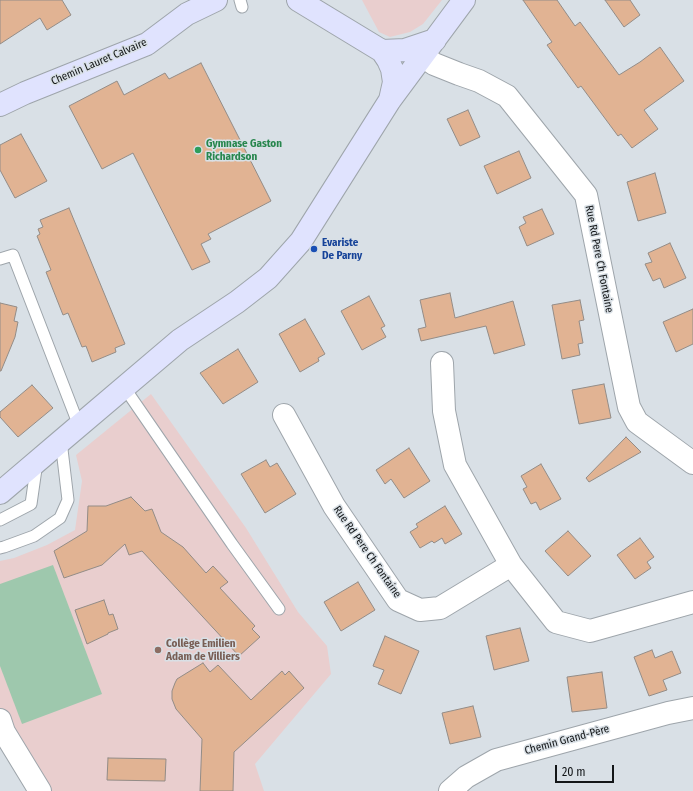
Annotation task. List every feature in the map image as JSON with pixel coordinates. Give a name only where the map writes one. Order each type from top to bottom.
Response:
[{"type":"main road","name":"Chemin Lauret Calvaire","points":[[0,105],[32,90],[147,44],[187,14],[216,0]]},
{"type":"main road","points":[[298,0],[382,51],[392,69],[394,82],[390,100]]},
{"type":"main road","points":[[0,493],[60,440],[180,340],[237,302],[268,278],[301,241],[390,100],[464,0]]},
{"type":"main road","points":[[382,51],[429,48]]},
{"type":"street","name":"Rue Rd Pere Ch Fontaine","points":[[429,48],[434,64],[479,81],[507,96],[586,195],[628,407],[637,422],[693,463]]},
{"type":"street","points":[[442,363],[444,411],[455,465],[511,565],[556,622],[590,631],[693,602]]},
{"type":"street","name":"Rue Rd Pere Ch Fontaine","points":[[284,415],[334,506],[398,600],[420,610],[440,608],[511,565]]},
{"type":"street","name":"Chemin Grand-Père","points":[[450,791],[466,777],[496,760],[668,712],[693,708]]},
{"type":"street","points":[[0,720],[4,732],[40,791]]},
{"type":"lane","points":[[0,259],[13,255],[76,418],[81,423]]},
{"type":"lane","points":[[124,387],[278,609]]},
{"type":"lane","points":[[0,548],[34,536],[60,518],[68,500],[60,440]]},
{"type":"lane","points":[[0,520],[31,504],[37,461]]},
{"type":"shaded area","points":[[362,0],[442,0],[423,24],[410,32],[390,37],[379,32]]},
{"type":"shaded area","points":[[151,394],[246,528],[298,612],[327,646],[331,674],[255,764],[264,791],[29,791],[0,744],[0,561],[14,558],[47,545],[75,530],[82,481],[76,455]]},
{"type":"green space","points":[[53,565],[102,694],[22,724],[0,666],[0,584]]},
{"type":"building","points":[[0,0],[62,0],[71,15],[47,30],[40,18],[0,44]]},
{"type":"building","points":[[523,0],[557,0],[575,26],[580,22],[619,75],[660,47],[684,81],[644,110],[658,129],[632,148],[621,134],[618,136],[581,86],[578,88],[547,45],[552,42]]},
{"type":"building","points":[[605,0],[630,0],[640,15],[624,27]]},
{"type":"building","points":[[201,63],[271,201],[208,234],[211,239],[201,244],[210,262],[192,270],[133,153],[102,169],[69,106],[117,81],[124,95],[165,73],[169,79]]},
{"type":"building","points":[[468,110],[480,137],[460,146],[447,119]]},
{"type":"building","points":[[21,134],[47,181],[15,198],[0,170],[0,145]]},
{"type":"building","points":[[519,151],[531,178],[497,194],[484,166]]},
{"type":"building","points":[[655,173],[666,213],[638,221],[627,182]]},
{"type":"building","points":[[69,208],[125,344],[115,348],[116,352],[92,362],[86,346],[82,347],[68,313],[63,315],[46,272],[51,270],[37,236],[40,234],[38,229],[43,227],[40,220]]},
{"type":"building","points":[[542,209],[554,234],[527,246],[519,227],[526,223],[523,217]]},
{"type":"building","points":[[670,243],[686,278],[664,288],[660,278],[653,281],[645,264],[652,262],[648,253]]},
{"type":"building","points":[[450,293],[455,318],[513,301],[525,345],[494,354],[486,326],[421,341],[418,329],[426,327],[420,300]]},
{"type":"building","points":[[369,296],[385,326],[381,328],[386,337],[362,350],[341,311]]},
{"type":"building","points":[[580,300],[584,320],[579,321],[583,343],[578,344],[580,355],[562,359],[552,305]]},
{"type":"building","points":[[0,303],[17,307],[14,321],[18,322],[15,337],[1,371],[0,371]]},
{"type":"building","points":[[693,309],[693,344],[676,352],[663,322]]},
{"type":"building","points":[[305,319],[325,354],[318,358],[319,361],[300,372],[279,334]]},
{"type":"building","points":[[238,349],[258,382],[223,404],[200,373]]},
{"type":"building","points":[[604,384],[611,418],[579,424],[572,390]]},
{"type":"building","points":[[32,385],[53,408],[18,437],[0,417],[0,412]]},
{"type":"building","points":[[626,437],[641,452],[589,482],[586,478]]},
{"type":"building","points":[[409,448],[430,481],[404,498],[391,479],[385,484],[376,470]]},
{"type":"building","points":[[266,460],[270,467],[277,463],[296,494],[265,513],[241,474]]},
{"type":"building","points":[[541,464],[561,499],[540,510],[536,502],[531,504],[523,489],[527,487],[521,476]]},
{"type":"building","points":[[131,497],[145,511],[152,509],[161,532],[183,547],[206,573],[213,566],[228,582],[220,588],[255,626],[252,629],[260,637],[239,656],[142,551],[129,555],[125,544],[102,565],[64,578],[54,551],[87,531],[88,506],[106,506]]},
{"type":"building","points":[[445,506],[462,534],[445,544],[442,538],[434,543],[432,541],[420,548],[410,532],[418,527],[416,524]]},
{"type":"building","points":[[568,531],[591,556],[568,576],[545,551]]},
{"type":"building","points":[[640,538],[654,557],[647,562],[651,568],[635,579],[617,555]]},
{"type":"building","points":[[358,582],[375,610],[341,631],[324,602]]},
{"type":"building","points":[[104,600],[109,615],[113,614],[118,629],[87,644],[75,610]]},
{"type":"building","points":[[520,628],[529,661],[494,670],[486,636]]},
{"type":"building","points":[[385,636],[419,651],[401,694],[378,684],[384,670],[373,666]]},
{"type":"building","points":[[652,650],[655,658],[672,651],[681,673],[663,680],[667,690],[649,696],[634,657]]},
{"type":"building","points":[[203,663],[210,672],[218,665],[251,700],[282,671],[285,675],[289,671],[304,688],[234,752],[233,791],[200,791],[202,739],[176,709],[172,699],[172,691],[177,679]]},
{"type":"building","points":[[602,672],[607,708],[572,712],[567,677]]},
{"type":"building","points":[[473,706],[481,737],[450,744],[442,713]]},
{"type":"building","points":[[108,758],[166,759],[165,781],[107,780]]},
{"type":"place","name":"Gymnase Gaston Richardson","points":[[198,150]]},
{"type":"place","name":"Evariste De Parny","points":[[314,249]]},
{"type":"place","name":"Collège Emilien Adam de Villiers","points":[[158,650]]}]
